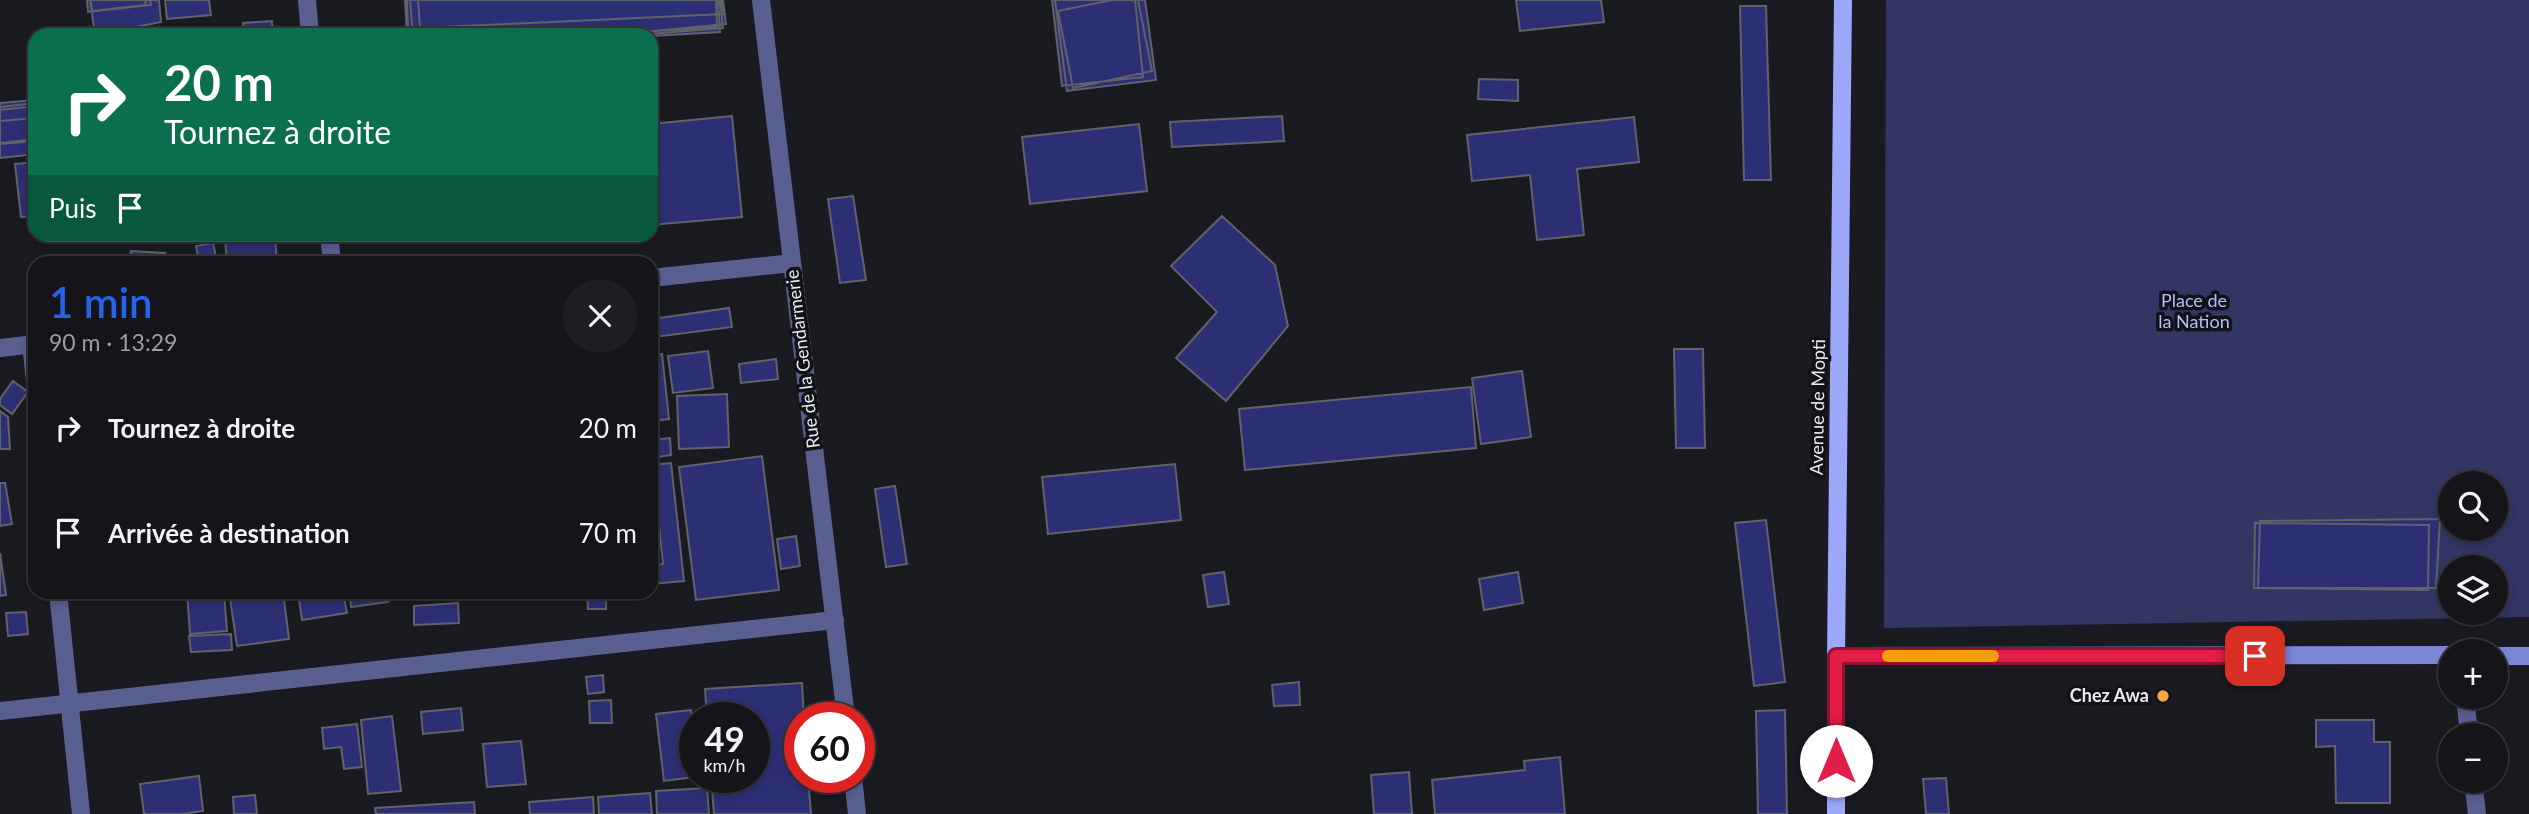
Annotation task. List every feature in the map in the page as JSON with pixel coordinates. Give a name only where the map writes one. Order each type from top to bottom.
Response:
[{"type":"main road","name":"Avenue de Mopti","points":[[1836,814],[1843,0]]},
{"type":"main road","points":[[1836,656],[2438,656]]},
{"type":"main road","points":[[2508,656],[2529,656]]},
{"type":"street","points":[[307,0],[309,28]]},
{"type":"street","name":"Rue de la Gendarmerie","points":[[761,0],[844,702]]},
{"type":"street","points":[[658,277],[792,263]]},
{"type":"street","points":[[0,348],[28,345]]},
{"type":"street","points":[[59,599],[81,814]]},
{"type":"street","points":[[0,711],[835,620]]},
{"type":"street","points":[[855,793],[857,814]]},
{"type":"street","points":[[2475,793],[2477,814]]},
{"type":"green space","name":"Place de la Nation","points":[[1886,0],[2529,0],[2529,617],[2508,617],[2508,555],[2438,555],[2438,619],[1884,628]]},
{"type":"building","points":[[87,0],[150,0],[151,5],[88,12]]},
{"type":"building","points":[[90,0],[159,0],[161,22],[131,28],[94,28]]},
{"type":"building","points":[[91,0],[145,0],[146,5],[92,11]]},
{"type":"building","points":[[165,0],[209,0],[211,15],[167,19]]},
{"type":"building","points":[[405,0],[716,0],[717,27],[658,31],[658,28],[407,28]]},
{"type":"building","points":[[406,0],[720,0],[723,28],[658,33],[658,28],[408,28]]},
{"type":"building","points":[[407,0],[718,0],[720,32],[658,36],[658,28],[408,28]]},
{"type":"building","points":[[410,0],[723,0],[726,24],[658,31],[658,28],[412,28]]},
{"type":"building","points":[[418,0],[722,0],[723,14],[420,28]]},
{"type":"building","points":[[1052,0],[1135,0],[1143,77],[1062,86]]},
{"type":"building","points":[[1055,0],[1145,0],[1156,80],[1067,91]]},
{"type":"building","points":[[1112,0],[1138,0],[1152,71],[1073,88],[1058,11]]},
{"type":"building","points":[[1516,0],[1601,0],[1604,22],[1520,31]]},
{"type":"building","points":[[1740,6],[1766,6],[1771,180],[1744,180]]},
{"type":"building","points":[[272,21],[272,28],[243,28],[243,23]]},
{"type":"building","points":[[1479,79],[1518,80],[1518,101],[1478,99]]},
{"type":"building","points":[[28,101],[28,142],[0,144],[0,103]]},
{"type":"building","points":[[28,104],[28,140],[0,143],[0,107]]},
{"type":"building","points":[[28,107],[28,142],[0,144],[0,110]]},
{"type":"building","points":[[732,116],[742,217],[658,224],[658,123]]},
{"type":"building","points":[[1282,116],[1284,141],[1172,147],[1170,122]]},
{"type":"building","points":[[1634,117],[1639,162],[1577,169],[1584,235],[1537,240],[1530,175],[1472,181],[1467,135]]},
{"type":"building","points":[[28,119],[28,155],[0,158],[0,121]]},
{"type":"building","points":[[1139,124],[1147,191],[1030,204],[1022,137]]},
{"type":"building","points":[[28,163],[28,216],[21,217],[15,164]]},
{"type":"building","points":[[853,196],[866,280],[840,283],[828,199]]},
{"type":"building","points":[[1222,216],[1275,265],[1288,326],[1226,401],[1176,358],[1217,312],[1171,266]]},
{"type":"building","points":[[225,242],[276,242],[277,256],[226,256]]},
{"type":"building","points":[[213,243],[216,256],[198,256],[196,246]]},
{"type":"building","points":[[131,251],[165,253],[165,256],[131,256]]},
{"type":"building","points":[[729,308],[732,327],[658,337],[658,318]]},
{"type":"building","points":[[1674,349],[1703,349],[1705,448],[1676,448]]},
{"type":"building","points":[[708,351],[713,388],[673,393],[668,356]]},
{"type":"building","points":[[658,354],[662,354],[669,419],[658,420]]},
{"type":"building","points":[[776,359],[778,379],[741,383],[739,364]]},
{"type":"building","points":[[1522,371],[1531,437],[1481,444],[1472,378]]},
{"type":"building","points":[[13,381],[28,392],[12,414],[0,405],[0,399]]},
{"type":"building","points":[[1471,387],[1476,448],[1245,470],[1239,409]]},
{"type":"building","points":[[727,394],[729,447],[679,449],[677,396]]},
{"type":"building","points":[[0,411],[8,417],[10,449],[0,449]]},
{"type":"building","points":[[670,438],[671,455],[658,457],[658,439]]},
{"type":"building","points":[[762,456],[779,590],[696,600],[679,467]]},
{"type":"building","points":[[671,463],[684,581],[658,583],[658,564],[663,564],[658,514],[658,464]]},
{"type":"building","points":[[1175,464],[1181,520],[1048,534],[1042,477]]},
{"type":"building","points":[[0,483],[5,483],[12,524],[0,526]]},
{"type":"building","points":[[895,486],[907,564],[886,567],[875,489]]},
{"type":"building","points":[[2438,519],[2436,588],[2258,588],[2260,521]]},
{"type":"building","points":[[1766,520],[1785,682],[1754,686],[1735,523]]},
{"type":"building","points":[[2255,523],[2429,525],[2428,590],[2254,588]]},
{"type":"building","points":[[796,536],[800,566],[781,569],[777,539]]},
{"type":"building","points":[[0,553],[6,595],[0,596]]},
{"type":"building","points":[[1224,572],[1229,604],[1208,607],[1203,575]]},
{"type":"building","points":[[1518,572],[1523,603],[1484,610],[1479,579]]},
{"type":"building","points":[[188,599],[225,599],[227,631],[190,634]]},
{"type":"building","points":[[230,599],[284,599],[289,639],[237,646]]},
{"type":"building","points":[[299,599],[344,599],[347,613],[302,620]]},
{"type":"building","points":[[350,599],[388,599],[388,602],[351,607]]},
{"type":"building","points":[[587,599],[606,599],[606,609],[588,609]]},
{"type":"building","points":[[458,603],[459,623],[414,625],[414,606]]},
{"type":"building","points":[[26,612],[28,634],[8,636],[6,613]]},
{"type":"building","points":[[231,634],[232,650],[191,652],[189,636]]},
{"type":"building","points":[[603,675],[604,692],[588,694],[586,677]]},
{"type":"building","points":[[1299,682],[1300,705],[1274,706],[1272,685]]},
{"type":"building","points":[[802,683],[803,702],[784,702],[784,793],[809,793],[811,814],[714,814],[712,793],[770,793],[770,702],[706,702],[705,689]]},
{"type":"building","points":[[611,700],[612,723],[590,723],[589,701]]},
{"type":"building","points":[[461,708],[463,730],[423,734],[421,712]]},
{"type":"building","points":[[1785,710],[1787,814],[1758,814],[1756,711]]},
{"type":"building","points":[[679,711],[679,779],[664,781],[656,714]]},
{"type":"building","points":[[392,716],[401,791],[368,794],[361,720]]},
{"type":"building","points":[[2316,720],[2374,720],[2374,742],[2390,742],[2390,803],[2336,803],[2335,746],[2316,747]]},
{"type":"building","points":[[357,724],[362,767],[344,769],[341,747],[324,749],[322,728]]},
{"type":"building","points":[[521,741],[526,784],[487,787],[483,744]]},
{"type":"building","points":[[1560,757],[1565,814],[1435,814],[1432,780],[1525,770],[1524,761]]},
{"type":"building","points":[[1409,772],[1412,814],[1374,814],[1371,775]]},
{"type":"building","points":[[199,776],[203,811],[144,814],[140,784]]},
{"type":"building","points":[[1946,778],[1949,814],[1926,814],[1923,779]]},
{"type":"building","points":[[679,790],[679,793],[707,793],[709,814],[657,814],[656,791]]},
{"type":"building","points":[[650,793],[652,814],[599,814],[598,797]]},
{"type":"building","points":[[255,795],[257,814],[234,814],[233,797]]},
{"type":"building","points":[[593,797],[594,814],[530,814],[529,802]]},
{"type":"building","points":[[474,802],[475,814],[376,814],[375,808]]},
{"type":"slow traffic","points":[[1888,656],[1993,656]]},
{"type":"place","name":"Chez Awa","points":[[2163,696]]},
{"type":"route","points":[[1836,761],[1836,656],[2255,656]]}]
